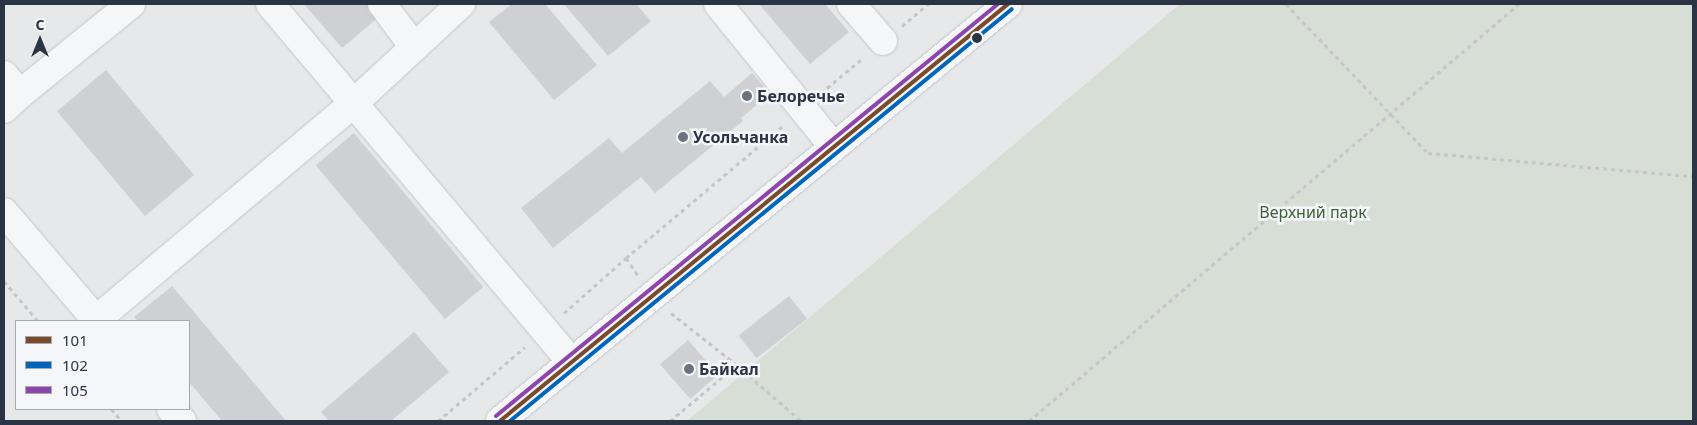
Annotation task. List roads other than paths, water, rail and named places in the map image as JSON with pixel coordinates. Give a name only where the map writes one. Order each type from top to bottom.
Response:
[{"type":"street","points":[[9,93],[131,4]]},
{"type":"street","points":[[270,4],[571,362]]},
{"type":"street","points":[[382,4],[414,47]]},
{"type":"street","points":[[97,320],[354,103],[461,4]]},
{"type":"street","points":[[718,4],[834,146]]},
{"type":"street","points":[[851,4],[883,42]]},
{"type":"street","points":[[500,421],[1008,4]]},
{"type":"street","points":[[4,212],[95,320]]},
{"type":"place","name":"Белоречье","points":[[747,96]]},
{"type":"place","name":"Усольчанка","points":[[683,137]]},
{"type":"place","name":"Байкал","points":[[689,369]]},
{"type":"park label","name":"Верхний парк","points":[[1313,212]]}]
